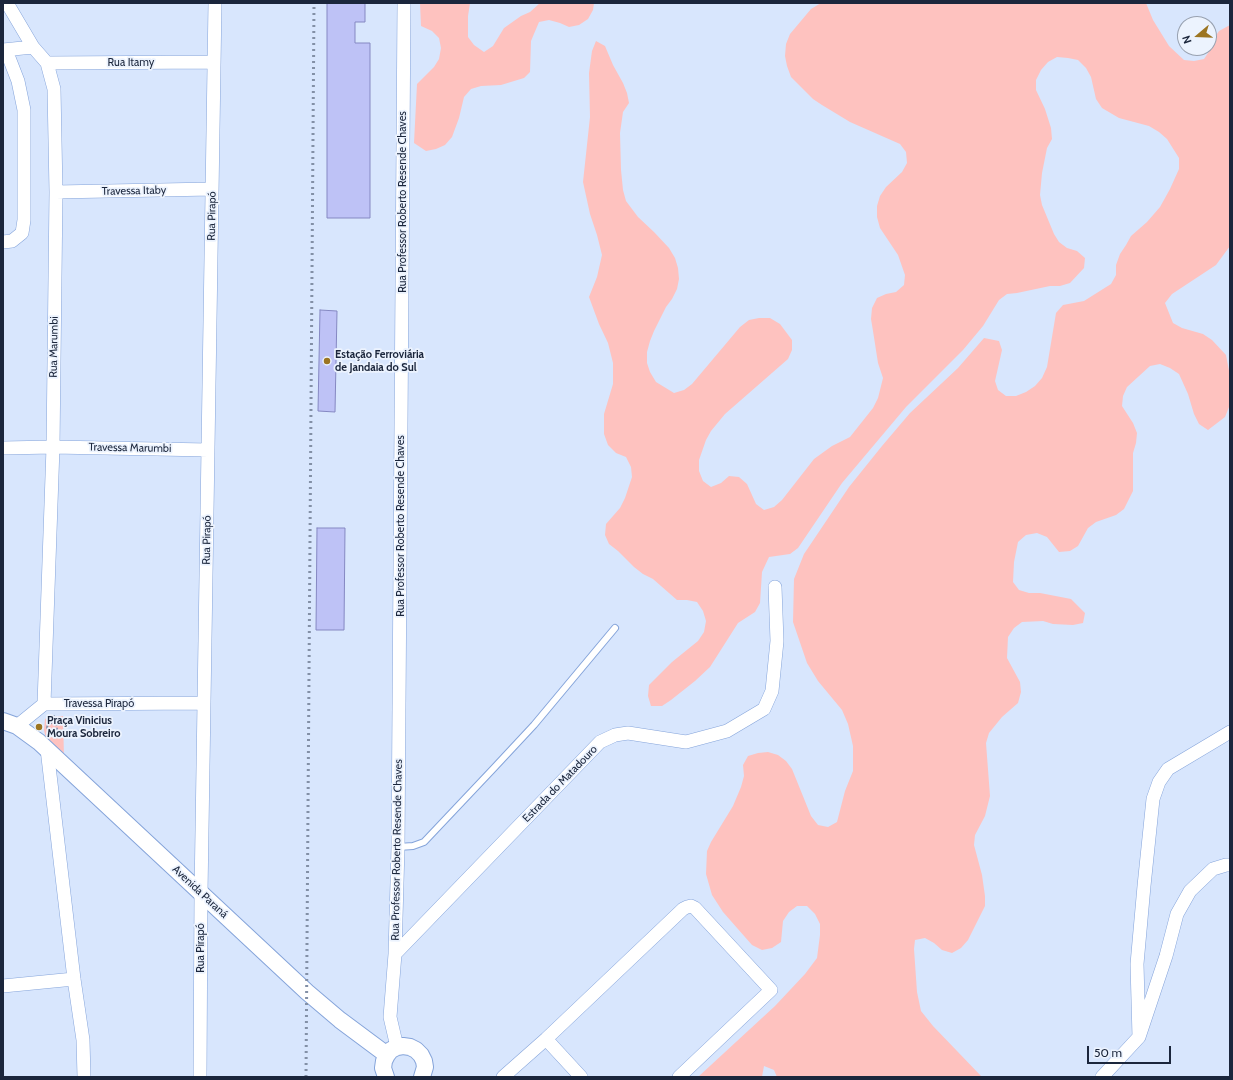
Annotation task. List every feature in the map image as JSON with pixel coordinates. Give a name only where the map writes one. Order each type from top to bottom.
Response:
[{"type":"street","name":"Rua Marumbi","points":[[8,3],[33,47],[47,63],[54,89],[56,192],[53,447],[44,704]]},
{"type":"street","name":"Rua Pirapó","points":[[200,1077],[201,893],[215,3]]},
{"type":"street","name":"Rua Professor Roberto Resende Chaves","points":[[392,1051],[390,1017],[398,847],[404,3]]},
{"type":"street","points":[[3,242],[12,241],[22,233],[24,220],[24,110],[18,81],[4,50],[33,47]]},
{"type":"street","name":"Rua Itamy","points":[[47,63],[214,62]]},
{"type":"street","name":"Travessa Itaby","points":[[56,192],[212,189]]},
{"type":"street","name":"Travessa Marumbi","points":[[3,448],[53,447],[208,450]]},
{"type":"street","name":"Estrada do Matadouro","points":[[394,954],[600,742],[615,735],[628,733],[686,742],[727,731],[764,709],[772,691],[777,641],[775,586]]},
{"type":"street","name":"Travessa Pirapó","points":[[44,704],[204,703]]},
{"type":"street","points":[[10,724],[44,704]]},
{"type":"street","name":"Avenida Paraná","points":[[10,724],[47,750],[307,992],[340,1020],[392,1051]]},
{"type":"street","points":[[1139,1036],[1137,964],[1146,855],[1153,799],[1159,782],[1168,769],[1230,732]]},
{"type":"street","points":[[47,750],[74,979],[83,1040],[84,1077]]},
{"type":"street","points":[[1102,1077],[1139,1036],[1166,956],[1177,914],[1190,890],[1213,869],[1226,864],[1230,865]]},
{"type":"street","points":[[503,1077],[546,1039],[683,909],[691,906],[695,908],[771,990],[679,1077]]},
{"type":"street","points":[[3,986],[74,979]]},
{"type":"street","points":[[546,1039],[581,1077]]},
{"type":"street","points":[[386,1077],[383,1068],[384,1061],[392,1051],[410,1047],[421,1055],[424,1061],[425,1076]]},
{"type":"lane","points":[[398,847],[413,846],[424,842],[534,724],[615,628]]},
{"type":"path","points":[[51,723],[56,724],[58,728],[56,732],[53,733],[48,731],[47,728],[51,723]]},
{"type":"shaded area","points":[[420,3],[470,3],[468,16],[468,37],[474,45],[484,52],[493,46],[504,28],[521,16],[530,12],[540,3],[594,3],[593,10],[588,19],[579,25],[569,27],[549,20],[539,22],[531,41],[530,72],[524,78],[501,85],[481,86],[471,89],[464,97],[459,118],[452,137],[445,145],[426,151],[414,143],[417,84],[434,67],[439,59],[441,48],[439,38],[432,31],[421,26]]},
{"type":"shaded area","points":[[821,3],[1146,3],[1153,20],[1169,46],[1177,53],[1177,56],[1180,56],[1184,60],[1194,61],[1204,59],[1206,56],[1217,56],[1217,34],[1219,31],[1230,25],[1230,246],[1216,265],[1172,294],[1165,303],[1173,323],[1182,328],[1203,334],[1212,340],[1226,355],[1230,376],[1229,407],[1225,417],[1208,430],[1199,424],[1179,374],[1160,364],[1150,366],[1127,387],[1123,396],[1122,406],[1133,423],[1137,433],[1133,453],[1133,491],[1124,509],[1116,515],[1096,522],[1088,528],[1078,546],[1070,551],[1059,552],[1047,537],[1037,533],[1026,535],[1018,542],[1014,562],[1013,582],[1019,590],[1029,593],[1040,593],[1071,599],[1085,613],[1083,623],[1073,625],[1053,624],[1043,621],[1022,622],[1014,628],[1008,637],[1007,658],[1020,682],[1021,692],[1018,703],[1002,717],[989,733],[986,743],[990,796],[985,816],[975,835],[974,845],[982,875],[985,906],[968,940],[961,948],[952,953],[942,950],[925,938],[915,940],[914,949],[917,992],[921,1011],[933,1026],[982,1077],[777,1077],[774,1070],[764,1066],[762,1077],[698,1077],[775,1006],[805,974],[817,958],[820,935],[820,924],[815,914],[807,906],[797,906],[789,912],[783,921],[781,942],[772,948],[762,950],[752,945],[723,912],[712,895],[706,874],[707,851],[733,806],[741,787],[744,776],[743,765],[748,756],[758,753],[768,752],[778,755],[786,761],[792,769],[811,816],[818,825],[828,827],[837,822],[845,791],[853,771],[853,746],[848,724],[842,710],[818,681],[807,663],[793,622],[794,579],[804,554],[849,487],[882,446],[910,413],[958,368],[984,338],[999,341],[1002,350],[995,381],[998,390],[1006,396],[1016,396],[1035,386],[1042,378],[1047,367],[1056,313],[1063,305],[1084,301],[1111,284],[1116,275],[1116,265],[1120,254],[1131,236],[1147,222],[1160,207],[1170,189],[1179,169],[1179,158],[1167,139],[1159,132],[1149,126],[1119,118],[1102,108],[1096,99],[1091,77],[1086,68],[1078,60],[1057,57],[1048,62],[1041,70],[1036,80],[1036,90],[1045,109],[1051,128],[1052,139],[1047,148],[1042,173],[1040,195],[1042,205],[1054,234],[1059,242],[1067,248],[1077,251],[1085,258],[1084,268],[1070,283],[1060,286],[1050,286],[1007,294],[999,300],[983,326],[963,350],[906,407],[842,483],[798,548],[790,554],[769,557],[762,572],[760,603],[755,612],[738,623],[710,667],[695,681],[662,706],[651,706],[648,696],[649,685],[672,662],[698,641],[704,632],[706,621],[703,611],[697,602],[677,600],[653,579],[634,567],[609,544],[605,535],[606,524],[620,508],[632,477],[631,467],[626,457],[616,453],[608,445],[604,434],[604,414],[613,384],[613,363],[608,343],[589,297],[597,277],[602,255],[590,214],[583,182],[590,117],[589,73],[592,51],[596,41],[605,46],[627,93],[629,103],[623,112],[620,133],[621,170],[623,190],[626,201],[638,217],[669,248],[675,258],[678,268],[679,279],[677,289],[654,331],[647,352],[647,363],[656,382],[674,393],[684,390],[692,384],[740,327],[749,320],[770,318],[780,324],[792,340],[792,350],[788,359],[725,414],[711,431],[699,460],[699,471],[703,481],[711,487],[721,483],[729,476],[739,477],[747,484],[756,504],[764,510],[774,507],[782,500],[814,459],[832,446],[850,437],[873,408],[878,398],[883,378],[878,363],[871,319],[872,308],[877,298],[896,292],[904,285],[905,275],[898,255],[880,228],[877,217],[877,206],[880,196],[886,187],[902,172],[907,163],[906,152],[900,144],[850,122],[822,105],[813,99],[791,77],[785,56],[786,44],[790,34],[811,9]]},
{"type":"shaded area","points":[[63,716],[64,758],[46,739],[44,730],[45,719],[49,717]]},
{"type":"building","points":[[327,3],[365,3],[365,22],[355,22],[355,43],[370,43],[370,218],[327,218]]},
{"type":"building","name":"Estação Ferroviária de Jandaia do Sul","points":[[320,310],[337,311],[335,412],[318,411]]},
{"type":"building","points":[[317,528],[345,528],[344,630],[316,630]]},
{"type":"railway","points":[[306,1077],[314,3]]},
{"type":"place","name":"Estação Ferroviária de Jandaia do Sul","points":[[327,361]]},
{"type":"place","name":"Praça Vinicius Moura Sobreiro","points":[[39,727]]}]
